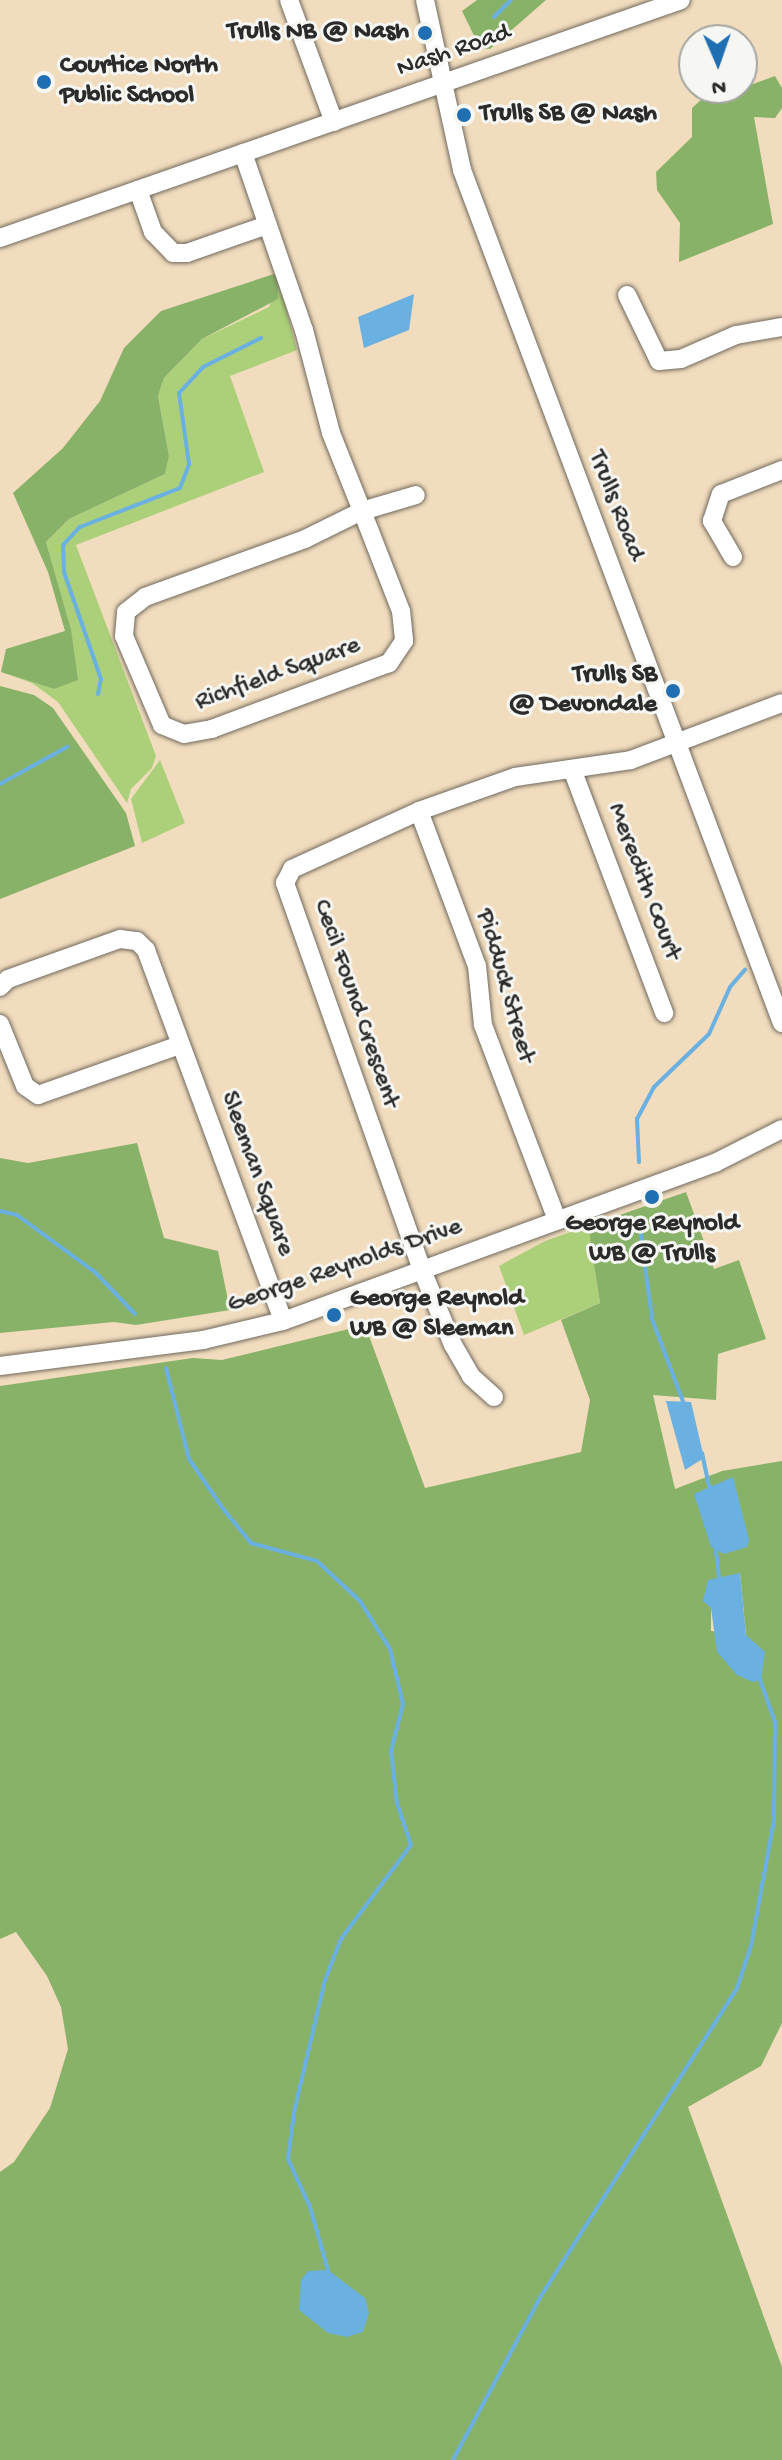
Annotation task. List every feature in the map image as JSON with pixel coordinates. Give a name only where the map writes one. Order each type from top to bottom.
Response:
[{"type":"street","points":[[289,0],[334,122]]},
{"type":"street","name":"Trulls Road","points":[[425,0],[441,84],[466,184],[782,1023]]},
{"type":"street","name":"Nash Road","points":[[0,238],[681,0]]},
{"type":"street","name":"Richfield Square","points":[[243,153],[331,433],[362,511],[401,611],[404,641],[389,663],[212,729],[184,734],[162,725],[124,636],[126,612],[145,597],[305,539],[362,511]]},
{"type":"street","points":[[138,190],[153,232],[173,253],[187,253],[267,225]]},
{"type":"street","points":[[627,295],[659,361],[681,359],[736,335],[782,327]]},
{"type":"street","points":[[733,557],[712,521],[721,494],[782,470]]},
{"type":"street","points":[[362,511],[416,495]]},
{"type":"street","name":"Cecil Found Crescent","points":[[494,1397],[471,1376],[453,1345],[422,1270],[285,883],[292,869],[419,811],[515,777],[602,768],[782,703]]},
{"type":"street","name":"Meredith Court","points":[[572,769],[664,1013]]},
{"type":"street","name":"Pidduck Street","points":[[419,811],[477,966],[483,1025],[557,1220]]},
{"type":"street","name":"Sleeman Square","points":[[0,987],[8,979],[120,939],[137,941],[146,950],[283,1321]]},
{"type":"street","points":[[0,1024],[25,1086],[38,1095],[180,1045]]},
{"type":"street","name":"George Reynolds Drive","points":[[0,1366],[203,1340],[283,1321],[715,1163],[782,1129]]},
{"type":"green space","points":[[477,0],[546,0],[490,49],[480,48],[462,11]]},
{"type":"green space","points":[[775,76],[782,88],[782,108],[775,118],[754,117],[773,224],[679,262],[680,223],[657,190],[656,172],[692,137],[692,108],[696,104],[758,104],[758,82]]},
{"type":"green space","points":[[277,273],[278,299],[202,339],[164,378],[158,396],[169,456],[165,474],[69,519],[46,542],[71,629],[78,680],[54,689],[1,672],[6,649],[65,631],[48,572],[13,493],[63,448],[100,401],[124,348],[161,311]]},
{"type":"green space","points":[[279,281],[297,350],[230,376],[264,472],[76,545],[156,756],[152,768],[131,789],[127,803],[58,702],[32,683],[1,672],[54,689],[71,629],[46,542],[69,519],[165,474],[169,456],[158,396],[164,378],[202,339],[269,307]]},
{"type":"green space","points":[[0,686],[34,695],[53,708],[126,813],[135,846],[0,899]]},
{"type":"green space","points":[[160,760],[185,823],[142,843],[131,799]]},
{"type":"green space","points":[[137,1143],[164,1238],[218,1251],[230,1310],[136,1325],[114,1322],[0,1333],[0,1158],[28,1163]]},
{"type":"green space","points":[[686,1192],[714,1269],[739,1260],[766,1339],[718,1354],[716,1400],[653,1395],[675,1489],[722,1471],[782,1461],[782,2023],[761,2066],[688,2107],[782,2367],[782,2460],[0,2460],[0,2172],[14,2162],[50,2108],[68,2049],[61,2007],[47,1976],[16,1932],[0,1939],[0,1386],[193,1358],[222,1360],[365,1325],[425,1488],[581,1452],[590,1400],[561,1320],[600,1303],[588,1226]],"holes":[[[740,1573],[746,1635],[711,1631],[711,1608]]]},
{"type":"green space","points":[[588,1226],[600,1303],[524,1335],[499,1266],[545,1241]]},
{"type":"water","points":[[414,294],[409,330],[364,348],[358,317]]},
{"type":"water","points":[[666,1401],[691,1402],[704,1458],[685,1470]]},
{"type":"water","points":[[733,1477],[749,1540],[747,1547],[724,1554],[711,1547],[694,1494]]},
{"type":"water","points":[[740,1573],[746,1635],[765,1652],[761,1680],[753,1682],[737,1675],[717,1652],[711,1608],[703,1601],[708,1580]]},
{"type":"water","points":[[328,2270],[365,2298],[369,2313],[363,2332],[347,2337],[328,2333],[299,2310],[301,2280],[308,2271]]},
{"type":"waterway","points":[[494,17],[511,0]]},
{"type":"waterway","points":[[98,694],[101,679],[64,572],[63,545],[80,527],[180,488],[189,464],[179,393],[203,367],[261,338]]},
{"type":"waterway","points":[[0,784],[67,747]]},
{"type":"waterway","points":[[639,1162],[637,1119],[654,1087],[709,1034],[730,987],[745,970]]},
{"type":"waterway","points":[[0,1211],[17,1215],[95,1272],[135,1314]]},
{"type":"waterway","points":[[639,1220],[652,1319],[684,1404]]},
{"type":"waterway","points":[[166,1368],[189,1459],[224,1510],[251,1543],[317,1561],[360,1601],[390,1649],[403,1704],[391,1751],[397,1803],[411,1845],[341,1939],[325,1980],[294,2112],[288,2159],[310,2207],[328,2270]]},
{"type":"waterway","points":[[702,1453],[710,1491]]},
{"type":"waterway","points":[[715,1544],[719,1579]]},
{"type":"waterway","points":[[453,2460],[541,2296],[737,1988],[751,1946],[774,1819],[775,1722],[759,1677]]},
{"type":"place","name":"Trulls NB @ Nash","points":[[425,33]]},
{"type":"place","name":"Courtice North Public School","points":[[44,82]]},
{"type":"place","name":"Trulls SB @ Nash","points":[[464,115]]},
{"type":"place","name":"Trulls SB @ Devondale","points":[[673,691]]},
{"type":"place","name":"George Reynold WB @ Trulls","points":[[652,1197]]},
{"type":"place","name":"George Reynold WB @ Sleeman","points":[[334,1315]]}]
